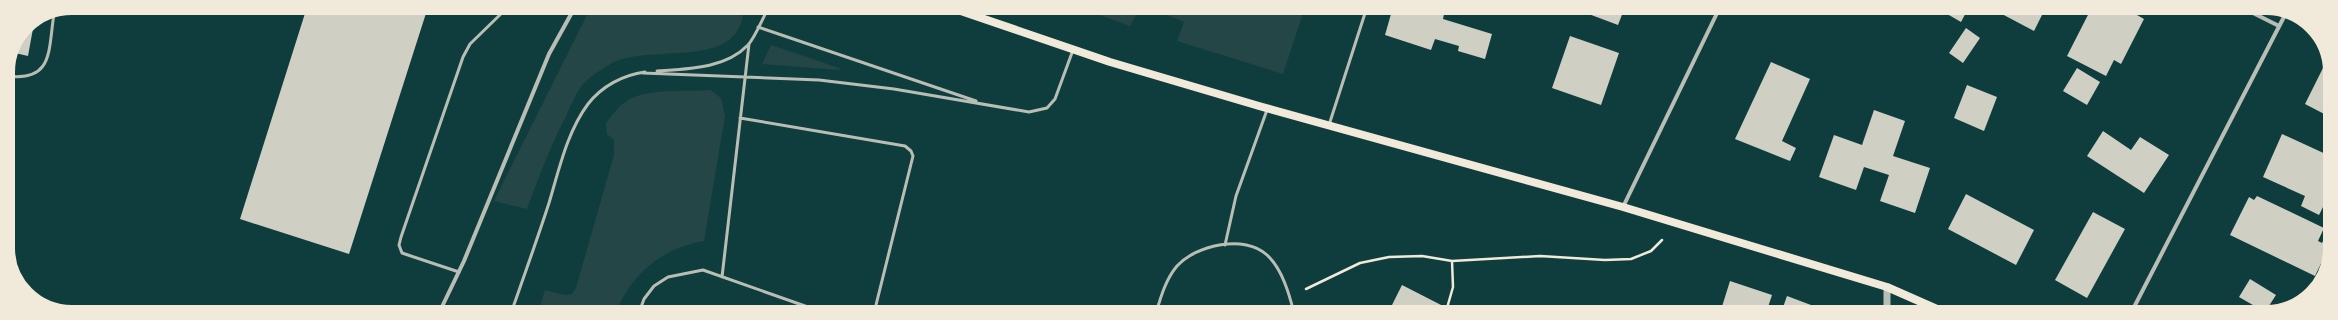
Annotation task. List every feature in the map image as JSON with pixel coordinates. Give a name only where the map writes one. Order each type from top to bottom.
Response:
[{"type":"main road","points":[[970,14],[1110,62],[1268,108],[1623,207],[1887,286],[1931,306]]},
{"type":"street","points":[[442,306],[459,272],[549,54],[571,14]]},
{"type":"street","points":[[1623,207],[1717,14]]},
{"type":"street","points":[[2255,14],[2279,26]]},
{"type":"street","points":[[2135,306],[2284,17]]},
{"type":"street","points":[[1887,286],[1887,306]]},
{"type":"lane","points":[[459,272],[402,253],[399,245],[463,58],[470,44],[501,14]]},
{"type":"lane","points":[[722,277],[748,44],[764,14]]},
{"type":"lane","points":[[1329,125],[1365,14]]},
{"type":"lane","points":[[14,77],[22,78],[32,76],[40,72],[46,59],[53,17]]},
{"type":"lane","points":[[758,27],[984,104]]},
{"type":"lane","points":[[513,306],[563,156],[581,114],[589,103],[610,84],[630,75],[685,69],[723,62],[748,44]]},
{"type":"lane","points":[[643,73],[819,80],[894,89],[1029,112],[1047,108],[1055,99],[1073,49]]},
{"type":"lane","points":[[1225,245],[1236,196],[1268,108]]},
{"type":"lane","points":[[740,118],[905,146],[912,151],[913,156],[876,306]]},
{"type":"lane","points":[[1158,306],[1161,293],[1178,265],[1189,256],[1206,248],[1225,245],[1249,246],[1267,254],[1279,269],[1292,306]]},
{"type":"lane","points":[[642,306],[644,299],[654,286],[668,277],[703,270],[805,306]]},
{"type":"path","points":[[1289,298],[1360,263],[1390,256],[1422,256],[1452,261],[1540,256],[1605,260],[1631,259],[1651,251],[1679,224]]},
{"type":"path","points":[[1448,306],[1453,287],[1452,261]]},
{"type":"shaded area","points":[[588,14],[743,14],[740,25],[732,38],[719,46],[684,53],[645,55],[627,58],[612,63],[591,77],[582,85],[573,101],[550,149],[527,209],[494,201]]},
{"type":"shaded area","points":[[1097,14],[1136,14],[1130,26]]},
{"type":"shaded area","points":[[1165,14],[1303,14],[1283,74],[1177,41],[1184,22]]},
{"type":"shaded area","points":[[771,45],[839,68],[840,70],[762,64]]},
{"type":"shaded area","points":[[710,90],[721,98],[725,116],[704,241],[689,244],[675,250],[662,256],[650,265],[630,286],[619,306],[540,306],[545,290],[565,295],[572,294],[576,288],[614,155],[614,140],[607,134],[606,123],[626,101],[649,93]]},
{"type":"building","points":[[305,14],[426,14],[349,254],[240,219]]},
{"type":"building","points":[[1391,14],[1444,14],[1443,19],[1492,34],[1485,59],[1458,51],[1459,46],[1435,39],[1431,50],[1385,35]]},
{"type":"building","points":[[1589,14],[1622,14],[1618,25]]},
{"type":"building","points":[[1947,14],[1965,14],[1961,22]]},
{"type":"building","points":[[2002,14],[2042,14],[2034,31]]},
{"type":"building","points":[[2088,14],[2135,14],[2144,19],[2121,64],[2114,60],[2106,76],[2067,56]]},
{"type":"building","points":[[1966,28],[1980,38],[1963,63],[1949,53]]},
{"type":"building","points":[[33,30],[28,56],[17,53],[24,40]]},
{"type":"building","points":[[1570,36],[1619,53],[1601,105],[1552,88]]},
{"type":"building","points":[[1771,62],[1810,79],[1782,141],[1796,148],[1790,161],[1735,139]]},
{"type":"building","points":[[2324,67],[2324,114],[2305,104]]},
{"type":"building","points":[[2077,68],[2100,82],[2087,105],[2063,91]]},
{"type":"building","points":[[1967,85],[1997,97],[1984,131],[1954,118]]},
{"type":"building","points":[[1874,110],[1905,121],[1893,156],[1930,168],[1915,213],[1880,201],[1889,175],[1864,167],[1856,190],[1819,177],[1834,135],[1862,145]]},
{"type":"building","points":[[2103,131],[2131,150],[2140,137],[2169,155],[2144,193],[2087,156]]},
{"type":"building","points":[[2282,134],[2324,153],[2324,205],[2319,215],[2301,206],[2305,196],[2263,177]]},
{"type":"building","points":[[1966,194],[2034,230],[2016,265],[1948,229]]},
{"type":"building","points":[[2257,196],[2324,228],[2318,241],[2322,243],[2324,239],[2324,255],[2315,276],[2230,235],[2249,197],[2254,200]]},
{"type":"building","points":[[2093,212],[2125,229],[2087,298],[2055,280]]},
{"type":"building","points":[[2250,279],[2276,295],[2269,306],[2266,306],[2255,306],[2239,297]]},
{"type":"building","points":[[1730,281],[1772,295],[1768,306],[1722,306]]},
{"type":"building","points":[[1402,285],[1443,306],[1392,306]]},
{"type":"building","points":[[1787,296],[1814,306],[1783,306]]}]
